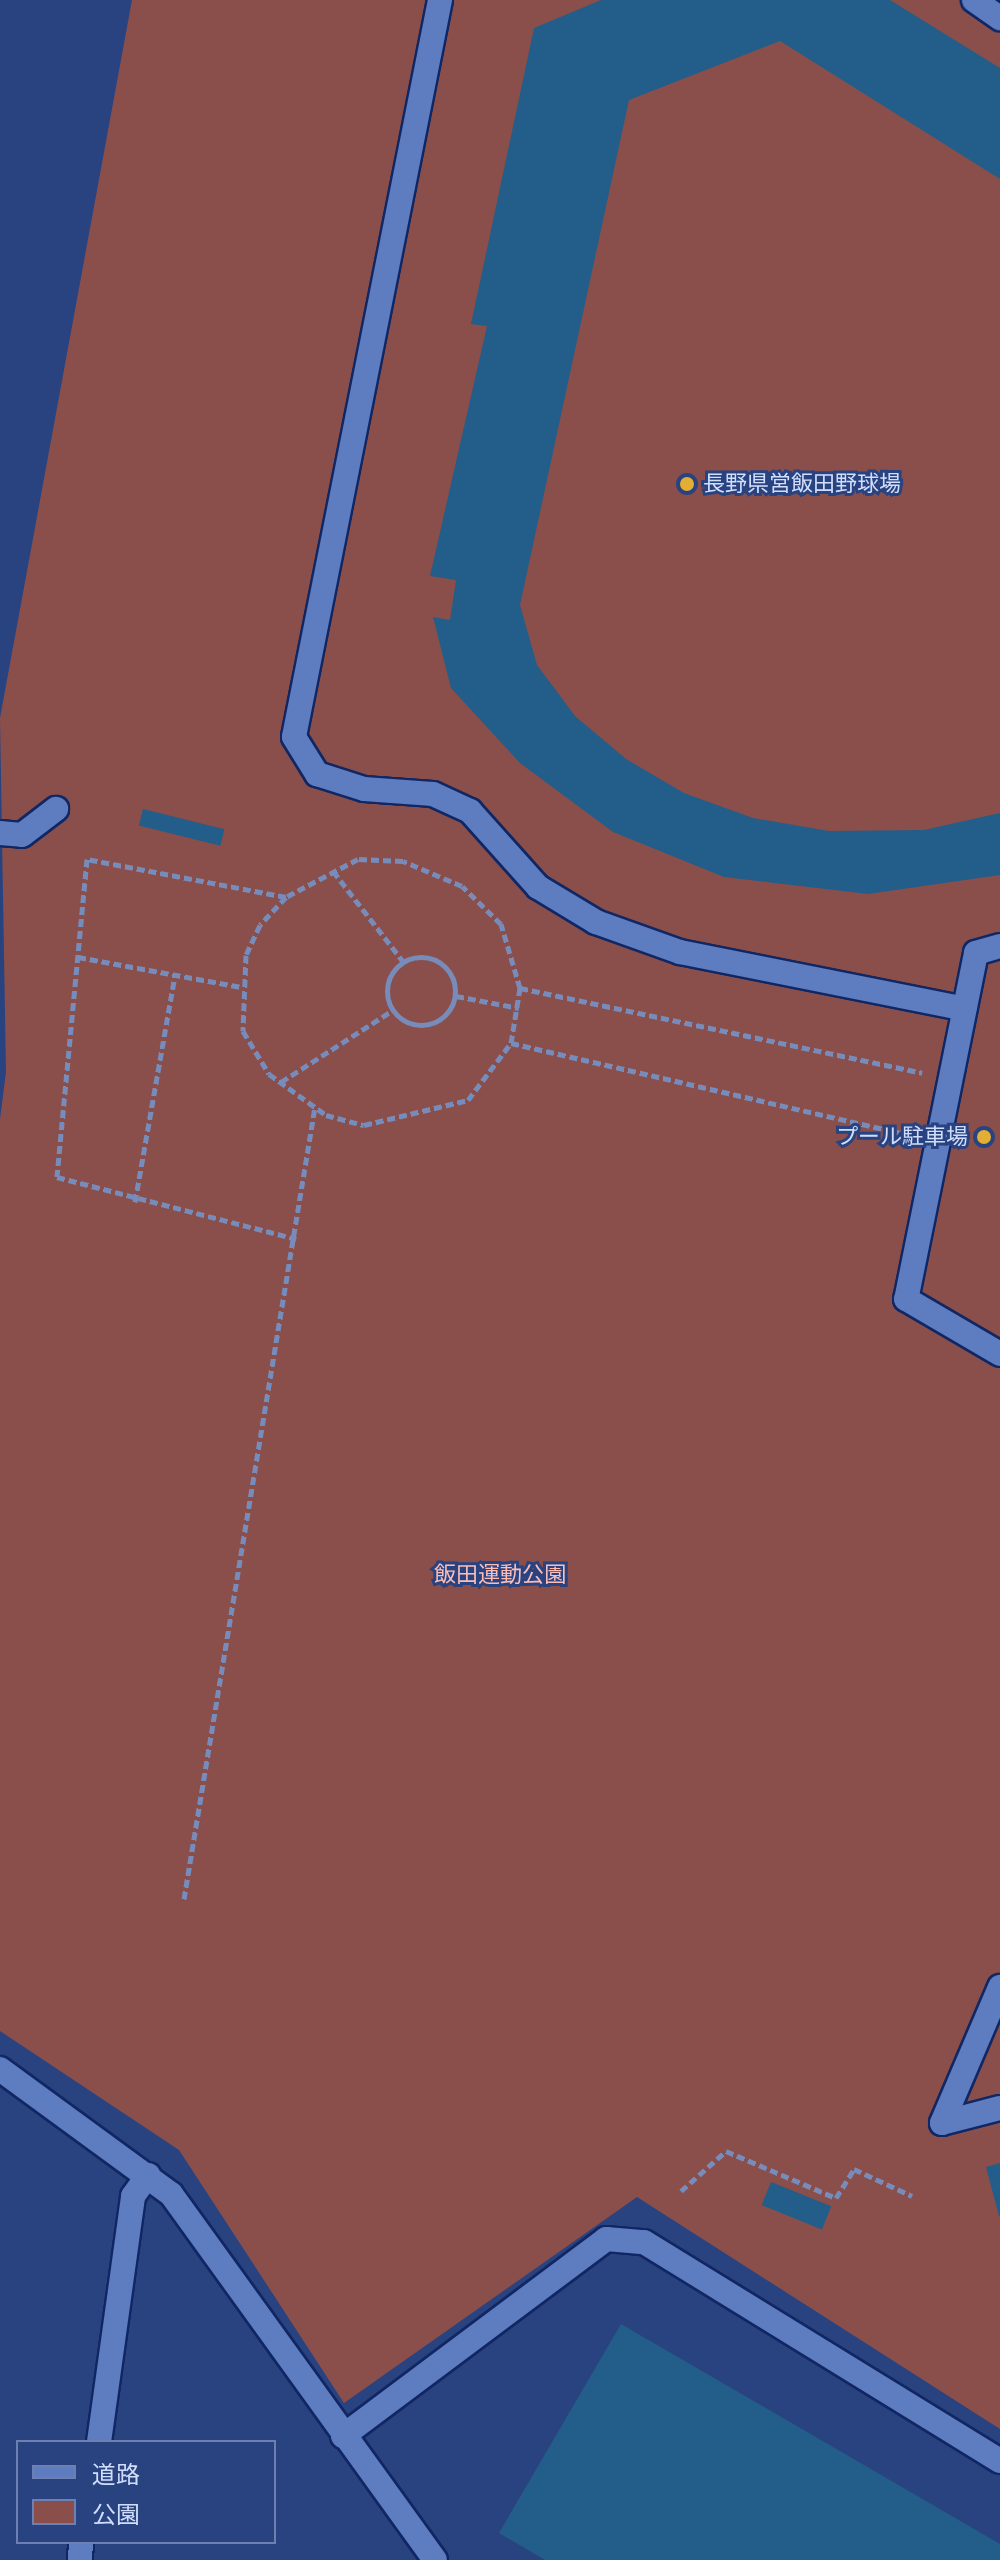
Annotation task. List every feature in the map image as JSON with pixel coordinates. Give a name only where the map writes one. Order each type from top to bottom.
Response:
[{"type":"street","points":[[440,0],[294,737],[317,774],[364,789],[433,794],[470,811],[538,887],[596,922],[680,952],[964,1009]]},
{"type":"street","points":[[974,0],[1000,18]]},
{"type":"street","points":[[0,833],[22,835],[56,809]]},
{"type":"street","points":[[1000,946],[976,953],[906,1299],[1000,1354]]},
{"type":"street","points":[[1000,1987],[993,2028],[942,2123],[1000,2108]]},
{"type":"street","points":[[0,2069],[171,2194],[435,2560]]},
{"type":"street","points":[[99,2440],[133,2196],[148,2175]]},
{"type":"street","points":[[343,2436],[606,2239],[644,2242],[1000,2461]]},
{"type":"path","points":[[286,897],[87,859],[57,1177],[135,1202],[296,1239]]},
{"type":"path","points":[[358,859],[403,861],[462,886],[501,924],[520,988],[511,1043],[458,1103],[364,1125],[315,1106],[281,1082],[243,1031],[241,987],[260,925],[286,897],[333,871],[358,859]]},
{"type":"path","points":[[333,871],[402,960]]},
{"type":"path","points":[[78,957],[241,987]]},
{"type":"path","points":[[425,957],[446,966],[456,996],[452,1011],[433,1022],[403,1023],[393,1010],[387,985],[402,960],[425,957]]},
{"type":"path","points":[[135,1202],[175,975]]},
{"type":"path","points":[[520,988],[950,1079]]},
{"type":"path","points":[[456,996],[519,1008]]},
{"type":"path","points":[[281,1082],[393,1010]]},
{"type":"path","points":[[511,1043],[938,1141]]},
{"type":"path","points":[[184,1899],[296,1239],[315,1106]]},
{"type":"path","points":[[681,2191],[726,2151],[836,2198],[854,2169],[912,2196]]},
{"type":"green space","name":"飯田運動公園","points":[[132,0],[1000,0],[1000,2429],[637,2197],[344,2403],[179,2150],[0,2031],[0,1119],[6,1072],[0,718]]},
{"type":"building","points":[[601,0],[890,0],[1000,68],[1000,179],[780,41],[629,100],[520,605],[537,665],[575,716],[626,759],[684,793],[753,818],[829,831],[924,830],[1000,813],[1000,875],[868,894],[724,877],[613,832],[520,763],[451,688],[433,617],[450,620],[456,580],[430,576],[487,326],[471,324],[534,28]]},
{"type":"building","points":[[143,809],[225,829],[220,846],[139,825]]},
{"type":"building","points":[[1000,2163],[1000,2216],[999,2216],[986,2167]]},
{"type":"building","points":[[771,2182],[831,2206],[822,2230],[762,2205]]},
{"type":"building","points":[[621,2324],[1000,2544],[1000,2560],[545,2560],[499,2533]]},
{"type":"place","name":"長野県営飯田野球場","points":[[687,484]]},
{"type":"place","name":"プール駐車場","points":[[984,1137]]}]
